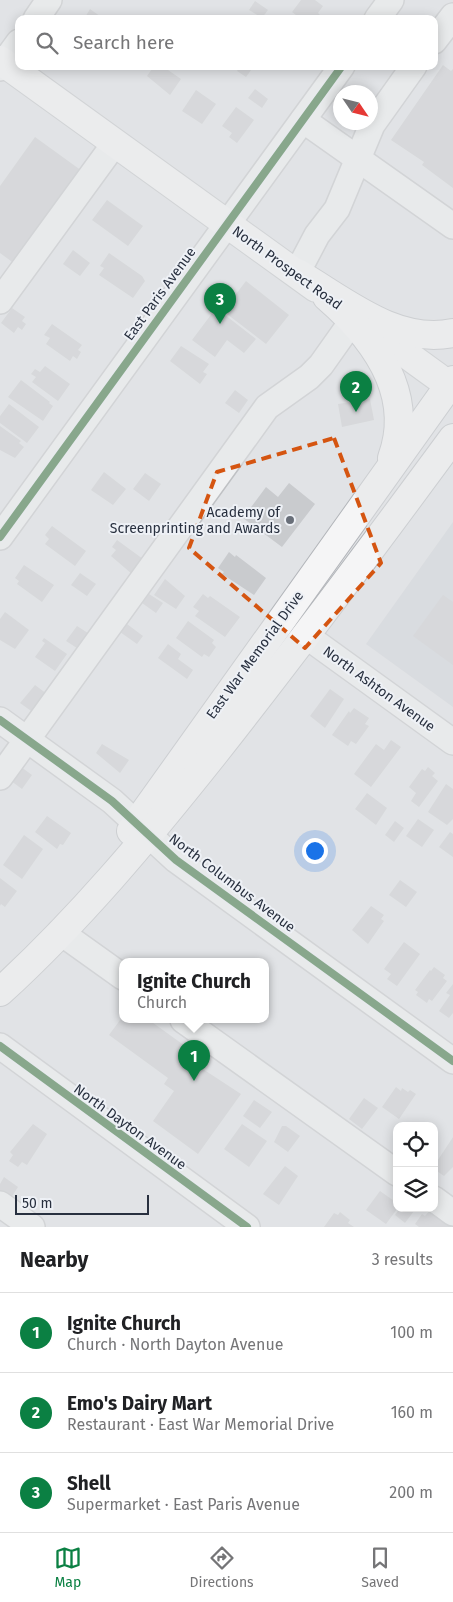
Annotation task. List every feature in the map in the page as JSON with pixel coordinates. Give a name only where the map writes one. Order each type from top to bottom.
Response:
[{"type":"main road","name":"North Prospect Road","points":[[21,70],[115,144],[297,273],[344,311],[452,384]]},
{"type":"main road","points":[[297,273],[398,330],[422,336],[453,333]]},
{"type":"main road","points":[[344,311],[369,339],[386,369],[399,417],[395,450],[371,495]]},
{"type":"main road","name":"East War Memorial Drive","points":[[142,830],[371,495],[452,384]]},
{"type":"main road","name":"East War Memorial Drive","points":[[0,992],[60,932],[142,830],[240,721],[453,438]]},
{"type":"main road","points":[[421,482],[453,462]]},
{"type":"street","points":[[39,15],[49,0]]},
{"type":"street","points":[[380,15],[391,0]]},
{"type":"street","name":"East Paris Avenue","points":[[0,537],[339,70]]},
{"type":"street","points":[[297,273],[317,235],[337,209],[372,126],[411,70]]},
{"type":"street","points":[[303,120],[453,226]]},
{"type":"street","points":[[0,301],[115,144]]},
{"type":"street","points":[[0,777],[266,407],[309,377],[306,362],[344,311]]},
{"type":"street","name":"North Ashton Avenue","points":[[305,635],[453,742]]},
{"type":"street","name":"North Columbus Avenue","points":[[0,720],[112,801],[176,860],[453,1061]]},
{"type":"street","points":[[60,932],[119,974]]},
{"type":"street","points":[[186,1023],[393,1170]]},
{"type":"street","name":"North Dayton Avenue","points":[[0,1046],[247,1227]]},
{"type":"street","points":[[438,1203],[453,1213]]},
{"type":"street","points":[[0,1204],[32,1227]]},
{"type":"highlighted area","points":[[334,438],[381,563],[305,648],[189,548],[217,472]]},
{"type":"shaded area","points":[[453,522],[453,707],[366,644]]},
{"type":"building","points":[[301,0],[315,0],[323,6],[318,13],[320,15],[296,15],[292,12]]},
{"type":"building","points":[[255,1],[268,10],[264,15],[257,15],[249,10]]},
{"type":"building","points":[[90,9],[98,15],[86,15]]},
{"type":"building","points":[[443,65],[451,71],[453,69],[453,188],[422,165],[424,162],[391,140]]},
{"type":"building","points":[[151,70],[168,70],[181,79],[170,95],[147,76]]},
{"type":"building","points":[[238,70],[251,70],[246,77]]},
{"type":"building","points":[[255,89],[268,99],[262,108],[248,98]]},
{"type":"building","points":[[196,90],[216,104],[202,124],[182,111]]},
{"type":"building","points":[[236,107],[254,120],[237,143],[229,137],[232,133],[222,126]]},
{"type":"building","points":[[35,137],[82,171],[15,264],[0,253],[0,186]]},
{"type":"building","points":[[107,200],[143,226],[128,246],[92,220]]},
{"type":"building","points":[[73,250],[90,263],[80,276],[63,264]]},
{"type":"building","points":[[109,253],[142,276],[145,281],[133,298],[99,275],[104,268],[100,266]]},
{"type":"building","points":[[246,281],[289,315],[266,344],[223,311]]},
{"type":"building","points":[[12,308],[25,317],[22,321],[26,324],[22,330],[18,327],[14,333],[1,323]]},
{"type":"building","points":[[216,308],[256,339],[244,353],[227,340],[215,357],[192,340]]},
{"type":"building","points":[[52,324],[82,345],[78,350],[81,352],[77,359],[73,356],[70,361],[46,344],[50,338],[44,335]]},
{"type":"building","points":[[181,346],[209,364],[203,372],[207,374],[200,384],[170,361]]},
{"type":"building","points":[[45,366],[70,384],[58,401],[32,382],[36,377],[31,374],[35,369],[40,372]]},
{"type":"building","points":[[21,380],[53,406],[43,421],[8,397]]},
{"type":"building","points":[[235,390],[248,400],[239,413],[225,403]]},
{"type":"building","points":[[370,399],[374,420],[342,427],[338,404]]},
{"type":"building","points":[[9,404],[39,427],[27,443],[0,423],[0,416]]},
{"type":"building","points":[[0,426],[21,441],[19,443],[24,447],[15,458],[0,450]]},
{"type":"building","points":[[104,472],[126,489],[113,505],[91,490]]},
{"type":"building","points":[[145,473],[161,484],[149,501],[133,489]]},
{"type":"building","points":[[289,483],[315,504],[282,547],[243,518],[266,487],[278,497]]},
{"type":"building","points":[[52,526],[86,551],[75,566],[45,544],[49,539],[45,535]]},
{"type":"building","points":[[117,540],[143,559],[132,574],[111,556],[116,550],[112,547]]},
{"type":"building","points":[[229,552],[235,557],[236,555],[266,578],[254,595],[222,574],[224,572],[218,568]]},
{"type":"building","points":[[24,565],[54,585],[42,602],[17,584],[19,581],[15,578]]},
{"type":"building","points":[[80,573],[96,584],[87,596],[71,585]]},
{"type":"building","points":[[165,579],[185,596],[176,609],[154,595]]},
{"type":"building","points":[[149,594],[163,603],[156,613],[142,603]]},
{"type":"building","points":[[203,594],[208,598],[210,596],[240,617],[225,637],[195,616],[199,611],[193,607]]},
{"type":"building","points":[[443,595],[453,602],[453,665],[413,636]]},
{"type":"building","points":[[5,612],[29,630],[15,649],[0,640],[0,619]]},
{"type":"building","points":[[188,621],[214,640],[212,643],[216,647],[209,657],[204,654],[202,657],[176,638]]},
{"type":"building","points":[[127,624],[143,636],[137,644],[120,632]]},
{"type":"building","points":[[77,626],[91,635],[80,650],[66,641]]},
{"type":"building","points":[[44,638],[67,654],[55,671],[35,657],[45,643],[42,641]]},
{"type":"building","points":[[168,644],[181,654],[178,659],[193,670],[187,679],[158,658]]},
{"type":"building","points":[[35,685],[47,694],[34,713],[20,703]]},
{"type":"building","points":[[330,689],[344,699],[325,728],[310,716]]},
{"type":"building","points":[[354,708],[369,718],[365,724],[369,726],[356,744],[351,741],[348,746],[332,735],[349,711],[350,713]]},
{"type":"building","points":[[391,740],[401,747],[371,787],[354,774],[376,744],[384,750]]},
{"type":"building","points":[[102,744],[129,760],[120,773],[96,753]]},
{"type":"building","points":[[17,764],[32,775],[22,789],[7,778]]},
{"type":"building","points":[[428,767],[435,773],[432,776],[438,781],[419,807],[411,801],[416,793],[409,787],[422,769],[425,771]]},
{"type":"building","points":[[446,784],[453,789],[453,819],[447,825],[428,812]]},
{"type":"building","points":[[367,793],[387,808],[376,825],[355,809]]},
{"type":"building","points":[[47,816],[71,833],[63,845],[60,844],[57,849],[35,832]]},
{"type":"building","points":[[418,819],[434,830],[422,847],[406,836]]},
{"type":"building","points":[[395,821],[404,828],[394,842],[385,835]]},
{"type":"building","points":[[450,832],[453,834],[453,857],[439,847]]},
{"type":"building","points":[[24,835],[43,849],[22,879],[3,865]]},
{"type":"building","points":[[0,878],[17,891],[5,907],[1,904],[0,906]]},
{"type":"building","points":[[400,880],[417,892],[406,907],[389,895]]},
{"type":"building","points":[[371,906],[384,915],[381,919],[384,921],[368,944],[352,930]]},
{"type":"building","points":[[404,942],[420,954],[397,986],[387,979],[391,974],[384,969]]},
{"type":"building","points":[[434,967],[445,975],[443,978],[447,981],[432,1001],[429,999],[427,1003],[416,995],[418,992],[415,990]]},
{"type":"building","points":[[453,984],[453,1013],[449,1018],[439,1011],[450,995],[446,993]]},
{"type":"building","points":[[119,1021],[119,1023],[153,1023],[192,1051],[186,1058],[241,1094],[198,1154],[153,1121],[174,1091],[164,1084],[168,1078],[109,1035]]},
{"type":"building","points":[[396,1087],[401,1091],[402,1088],[416,1094],[399,1119],[382,1107]]},
{"type":"building","points":[[364,1098],[378,1108],[362,1129],[349,1119]]},
{"type":"building","points":[[254,1100],[272,1112],[260,1128],[243,1116]]},
{"type":"building","points":[[33,1124],[47,1134],[27,1165],[22,1162],[18,1167],[9,1161],[13,1155],[10,1152]]},
{"type":"building","points":[[242,1124],[267,1141],[249,1167],[224,1149]]},
{"type":"building","points":[[282,1126],[286,1126],[300,1136],[288,1152],[274,1142]]},
{"type":"building","points":[[453,1137],[453,1167],[444,1176],[438,1172],[438,1160]]},
{"type":"building","points":[[285,1166],[298,1176],[279,1205],[263,1194]]},
{"type":"building","points":[[4,1177],[18,1187],[9,1201],[0,1194],[0,1184]]},
{"type":"building","points":[[380,1191],[393,1200],[393,1212],[395,1212],[386,1224],[366,1210]]},
{"type":"building","points":[[340,1212],[350,1220],[348,1223],[354,1227],[324,1227],[334,1213],[338,1215]]},
{"type":"building","points":[[397,1212],[413,1212],[405,1223],[395,1215]]},
{"type":"building","points":[[428,1212],[433,1212],[450,1224],[451,1227],[419,1227],[415,1224],[422,1214],[425,1216]]},
{"type":"cycle path","points":[[0,537],[339,70]]},
{"type":"cycle path","points":[[0,720],[112,801],[176,860],[453,1061]]},
{"type":"cycle path","points":[[0,1046],[247,1227]]},
{"type":"place","name":"Shell","points":[[220,324]]},
{"type":"place","name":"Emo's Dairy Mart","points":[[356,412]]},
{"type":"place","name":"Academy of Screenprinting and Awards","points":[[290,520]]},
{"type":"place","name":"Ignite Church","points":[[194,1081]]}]
